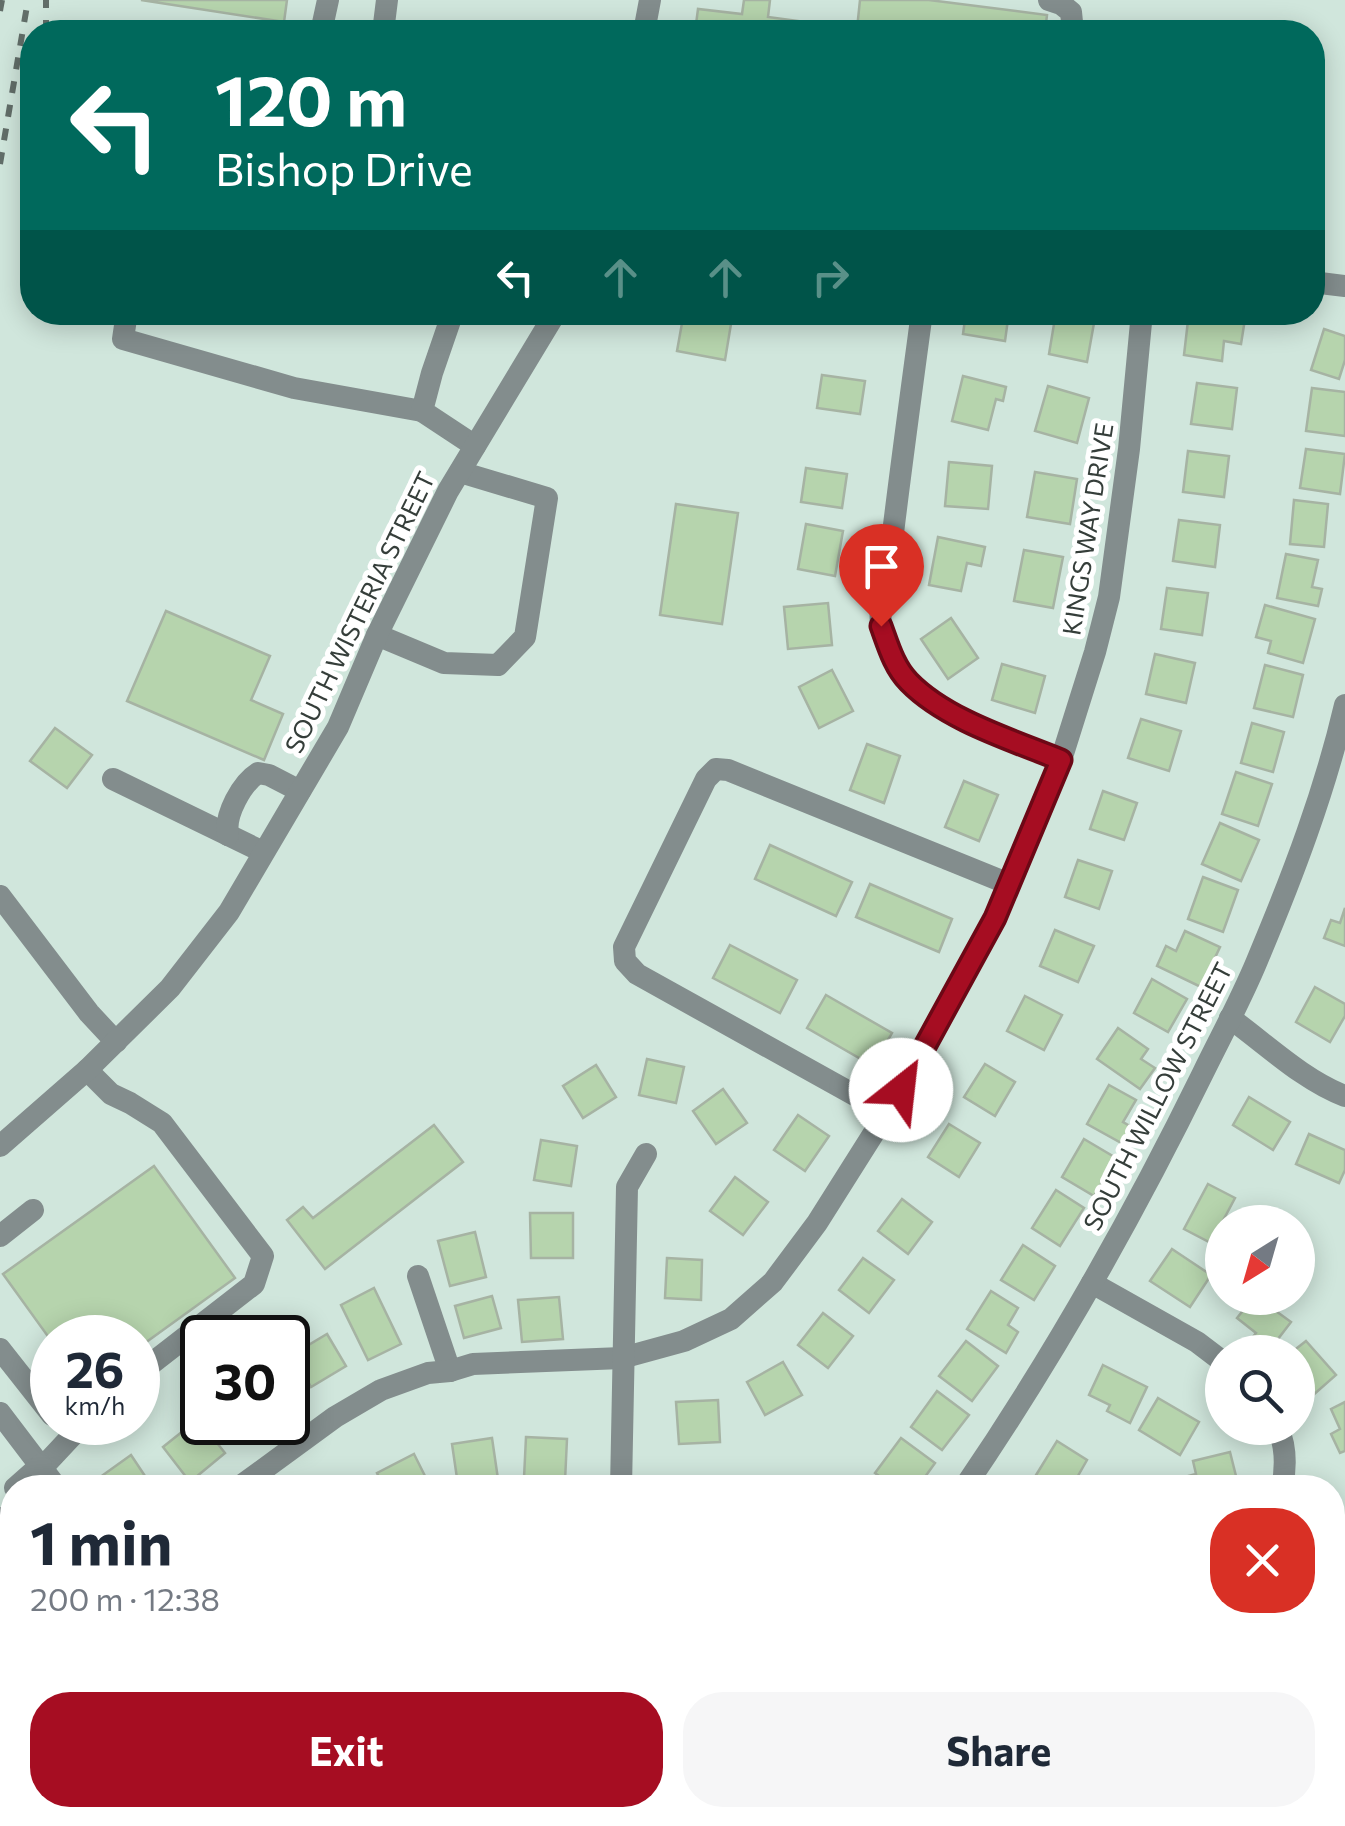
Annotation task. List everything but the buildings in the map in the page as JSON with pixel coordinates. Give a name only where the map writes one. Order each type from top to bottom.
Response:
[{"type":"street","points":[[1049,0],[1070,12],[1071,20]]},
{"type":"street","points":[[125,325],[123,339],[294,388],[422,411],[476,446]]},
{"type":"street","points":[[422,411],[448,325]]},
{"type":"street","name":"SOUTH WISTERIA STREET","points":[[0,1146],[87,1070],[170,988],[229,912],[338,727],[377,636],[460,472],[548,325]]},
{"type":"street","points":[[920,325],[881,626],[906,680],[928,698],[966,720],[1061,760]]},
{"type":"street","name":"KINGS WAY DRIVE","points":[[256,1475],[335,1417],[382,1390],[473,1364],[622,1358],[684,1342],[731,1319],[773,1282],[817,1223],[887,1113],[995,918],[1061,760],[1109,596],[1141,325]]},
{"type":"street","points":[[377,636],[444,663],[498,665],[525,637],[547,498],[460,472]]},
{"type":"street","name":"SOUTH WILLOW STREET","points":[[973,1475],[1092,1283],[1156,1167],[1230,1018],[1258,958],[1314,814],[1345,705]]},
{"type":"street","points":[[887,1113],[637,974],[625,962],[624,946],[706,779],[716,769],[728,770],[1009,884]]},
{"type":"street","points":[[228,835],[229,817],[248,779],[258,773],[300,791]]},
{"type":"street","points":[[113,780],[264,852]]},
{"type":"street","points":[[0,896],[88,1013],[116,1042]]},
{"type":"street","points":[[1230,1018],[1295,1066],[1345,1096]]},
{"type":"street","points":[[87,1070],[112,1094],[162,1122],[263,1256],[254,1284],[160,1357]]},
{"type":"street","points":[[620,1475],[626,1187],[646,1154]]},
{"type":"street","points":[[0,1236],[33,1210]]},
{"type":"street","points":[[418,1276],[450,1371]]},
{"type":"street","points":[[1092,1283],[1205,1348]]},
{"type":"street","points":[[0,1349],[30,1387]]},
{"type":"street","points":[[0,1413],[48,1475]]},
{"type":"street","points":[[32,1475],[58,1445]]},
{"type":"street","points":[[1283,1445],[1284,1475]]},
{"type":"railway","points":[[0,11],[2,0]]},
{"type":"railway","points":[[25,20],[28,0]]},
{"type":"railway","points":[[46,0],[46,20]]},
{"type":"railway","points":[[0,164],[20,47]]},
{"type":"route","points":[[881,626],[906,680],[928,698],[966,720],[1061,760],[995,918],[901,1090]]}]
